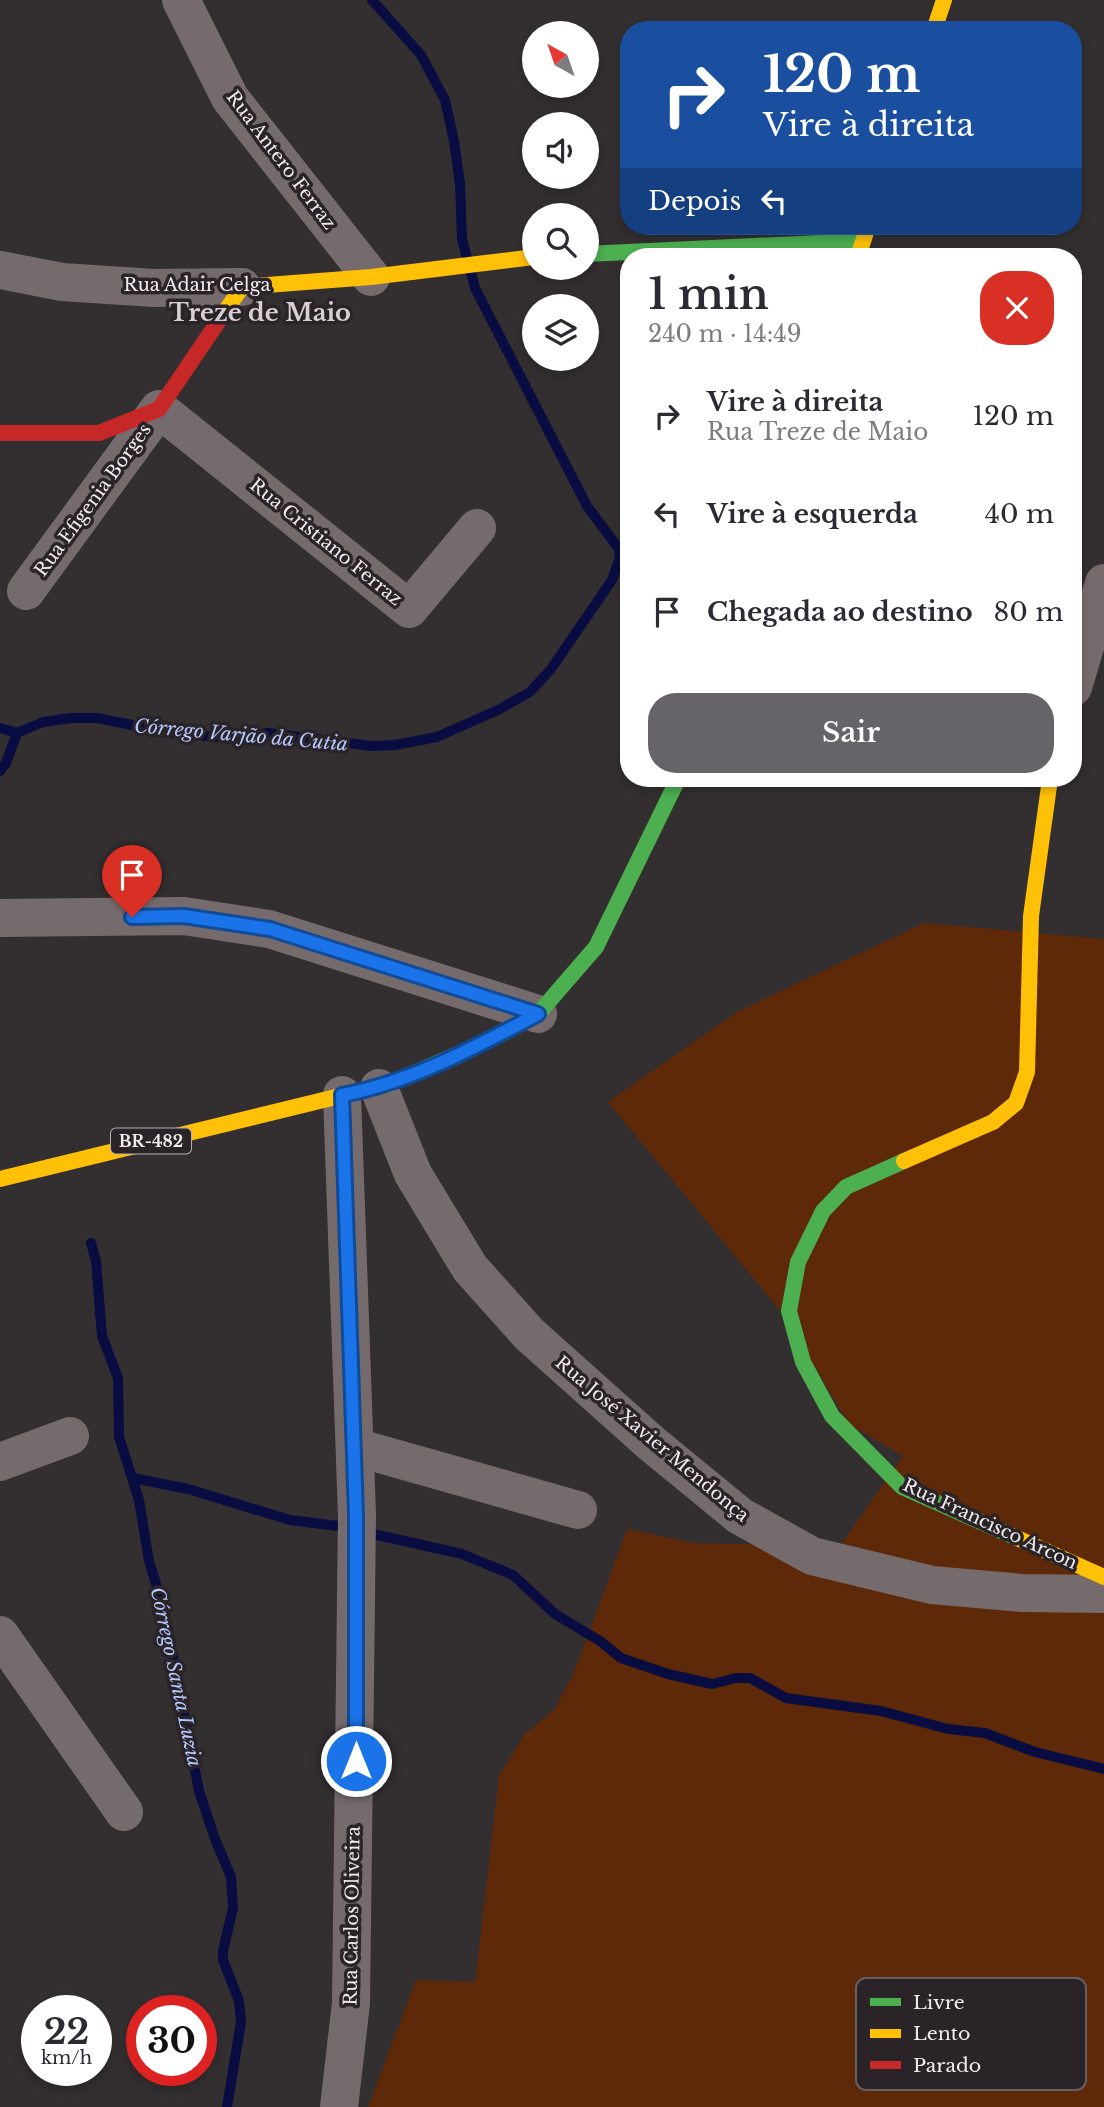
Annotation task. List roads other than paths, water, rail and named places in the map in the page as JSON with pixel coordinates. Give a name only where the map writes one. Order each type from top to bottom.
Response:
[{"type":"main road","points":[[937,21],[944,0]]},
{"type":"main road","points":[[714,248],[863,241]]},
{"type":"main road","points":[[599,253],[620,252]]},
{"type":"main road","name":"Rua Adair Celga","points":[[242,287],[371,277],[522,259]]},
{"type":"main road","points":[[0,433],[99,433],[159,409],[242,287]]},
{"type":"main road","name":"BR-482","points":[[0,1179],[302,1104],[379,1088],[485,1042],[538,1014],[596,947],[674,787]]},
{"type":"main road","name":"Rua Francisco Arcon","points":[[1049,787],[1031,916],[1027,1072],[1016,1103],[993,1122],[846,1187],[822,1210],[798,1262],[789,1311],[803,1362],[832,1416],[902,1487],[1104,1577]]},
{"type":"street","name":"Rua Antero Ferraz","points":[[181,0],[230,98],[371,277]]},
{"type":"street","name":"Rua Adair Celga","points":[[0,270],[62,282],[154,288],[242,287]]},
{"type":"street","name":"Rua Cristiano Ferraz","points":[[159,409],[409,609],[477,528]]},
{"type":"street","name":"Rua Efigenia Borges","points":[[26,591],[159,409]]},
{"type":"street","points":[[1082,657],[1104,583]]},
{"type":"street","points":[[0,918],[184,916],[270,929],[538,1014]]},
{"type":"street","name":"Rua José Xavier Mendonça","points":[[379,1088],[413,1174],[470,1268],[529,1334],[651,1443],[740,1516],[811,1556],[932,1585],[1022,1593],[1104,1594]]},
{"type":"street","name":"Rua Carlos Oliveira","points":[[340,2107],[351,2003],[356,1761],[355,1447],[342,1095]]},
{"type":"street","points":[[0,1462],[70,1436]]},
{"type":"street","points":[[355,1447],[578,1510]]},
{"type":"street","points":[[0,1635],[124,1812]]},
{"type":"waterway","name":"Córrego Varjão da Cutia","points":[[0,728],[17,733],[43,722],[97,718],[172,733],[229,738],[268,733],[372,746],[395,745],[437,737],[498,710],[530,692],[551,669],[612,580],[620,558],[619,549],[587,506],[475,288],[462,239],[460,184],[445,100],[421,55],[372,0]]},
{"type":"waterway","name":"Córrego Santa Luzia","points":[[0,771],[6,763],[17,733]]},
{"type":"waterway","name":"Córrego Santa Luzia","points":[[91,1243],[96,1261],[102,1336],[118,1378],[119,1437],[139,1500],[149,1561],[163,1606],[199,1791],[231,1877],[233,1908],[223,1960],[239,2001],[241,2022],[227,2107]]},
{"type":"waterway","points":[[133,1478],[188,1489],[290,1520],[338,1526],[462,1554],[513,1575],[555,1614],[600,1641],[621,1658],[668,1674],[712,1684],[736,1678],[750,1678],[786,1698],[881,1711],[948,1729],[985,1733],[1035,1752],[1104,1769]]},
{"type":"district","name":"Treze de Maio","points":[[260,312]]}]
